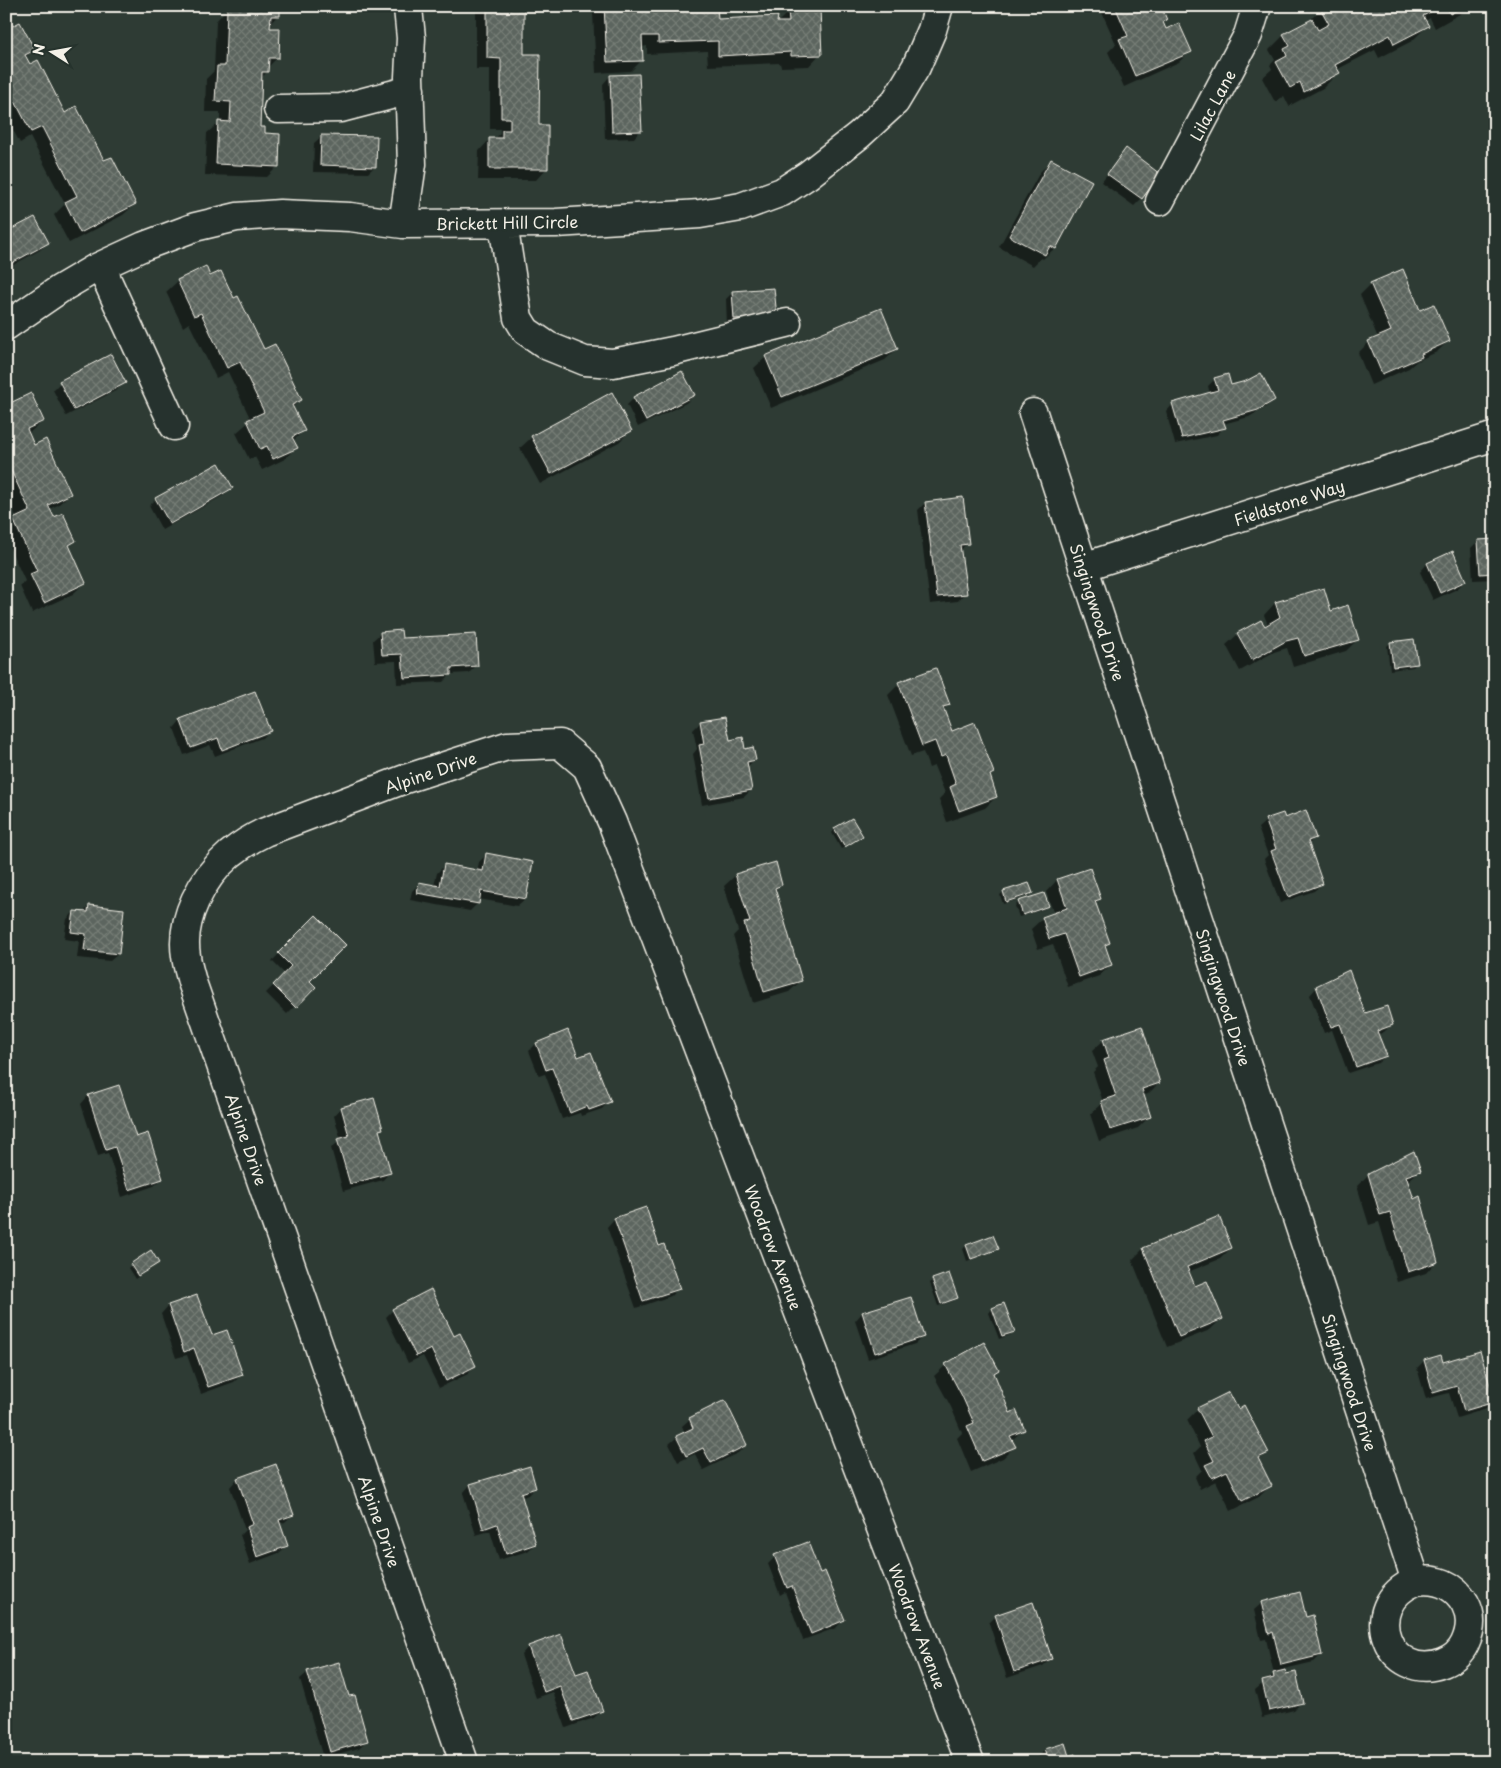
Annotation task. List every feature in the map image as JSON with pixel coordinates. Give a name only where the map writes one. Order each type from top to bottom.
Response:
[{"type":"street","name":"Brickett Hill Circle","points":[[6,326],[60,289],[101,266],[144,246],[195,226],[237,218],[280,214],[350,217],[403,224],[556,223],[700,214],[740,207],[782,192],[808,175],[859,135],[895,102],[916,67],[932,30],[939,6]]},
{"type":"street","name":"Lilac Lane","points":[[1160,201],[1248,36],[1257,6]]},
{"type":"street","points":[[403,224],[412,164],[411,38],[408,8]]},
{"type":"street","points":[[278,109],[340,108],[410,90]]},
{"type":"street","points":[[503,224],[518,318],[526,331],[548,346],[585,361],[613,363],[673,351],[787,322]]},
{"type":"street","points":[[101,266],[174,426]]},
{"type":"street","name":"Singingwood Drive","points":[[1033,413],[1416,1581]]},
{"type":"street","name":"Fieldstone Way","points":[[1083,567],[1495,436]]},
{"type":"street","name":"Alpine Drive","points":[[464,1762],[192,982],[185,956],[186,933],[190,910],[213,871],[228,855],[259,835],[405,779],[507,746],[560,744]]},
{"type":"street","name":"Woodrow Avenue","points":[[560,744],[587,768],[612,822],[970,1762]]},
{"type":"building","points":[[242,6],[280,6],[280,16],[271,16],[270,28],[280,28],[279,58],[269,58],[268,72],[262,72],[260,127],[265,127],[265,133],[280,134],[279,167],[216,164],[218,121],[230,122],[231,102],[215,101],[217,66],[225,66],[227,8],[242,8]]},
{"type":"building","points":[[487,6],[524,6],[524,54],[540,54],[539,125],[548,125],[548,169],[489,169],[489,138],[502,138],[502,130],[510,130],[510,118],[501,118],[501,59],[487,58]]},
{"type":"building","points":[[604,6],[646,6],[647,12],[657,11],[657,6],[717,6],[718,19],[778,16],[777,22],[789,22],[788,11],[820,9],[822,55],[791,56],[791,52],[718,56],[718,41],[658,43],[658,36],[642,36],[643,61],[607,62]]},
{"type":"building","points":[[1115,6],[1166,6],[1162,8],[1167,20],[1163,22],[1166,29],[1179,23],[1192,52],[1135,76],[1119,39],[1128,36]]},
{"type":"building","points":[[1323,6],[1441,6],[1423,16],[1429,26],[1394,44],[1390,35],[1335,65],[1340,73],[1304,92],[1300,82],[1290,88],[1276,62],[1287,56],[1284,49],[1290,46],[1283,34],[1312,19],[1318,30],[1329,24],[1320,8]]},
{"type":"building","points":[[1446,6],[1465,6],[1450,14]]},
{"type":"building","points":[[20,22],[35,50],[25,55],[30,64],[38,60],[65,113],[76,106],[104,160],[112,157],[136,204],[80,233],[65,202],[77,196],[42,127],[31,132],[6,84],[6,29]]},
{"type":"building","points":[[639,74],[642,131],[612,132],[610,75]]},
{"type":"building","points":[[321,135],[377,136],[376,167],[320,165]]},
{"type":"building","points":[[1126,148],[1160,174],[1142,199],[1107,174]]},
{"type":"building","points":[[1051,159],[1092,181],[1056,249],[1050,246],[1045,255],[1009,236]]},
{"type":"building","points":[[35,217],[49,243],[6,266],[6,232]]},
{"type":"building","points":[[206,266],[210,276],[221,271],[234,298],[238,296],[264,349],[275,344],[302,400],[292,405],[305,431],[292,437],[298,448],[273,459],[267,446],[260,449],[247,420],[264,412],[240,362],[227,368],[201,313],[194,316],[177,280]]},
{"type":"building","points":[[1403,269],[1420,310],[1434,304],[1450,341],[1421,354],[1422,357],[1382,374],[1368,341],[1391,331],[1370,283]]},
{"type":"building","points":[[774,288],[777,317],[734,319],[732,291]]},
{"type":"building","points":[[881,308],[898,349],[782,397],[765,356]]},
{"type":"building","points":[[111,354],[126,383],[74,410],[59,381]]},
{"type":"building","points":[[682,371],[695,395],[646,421],[633,397]]},
{"type":"building","points":[[1261,373],[1275,400],[1258,410],[1223,420],[1226,428],[1182,438],[1172,403],[1218,390],[1214,378],[1228,374],[1231,385],[1246,381]]},
{"type":"building","points":[[612,392],[632,431],[551,474],[531,436]]},
{"type":"building","points":[[31,393],[44,421],[27,429],[34,445],[46,439],[71,494],[48,505],[54,517],[63,513],[76,541],[69,545],[86,583],[44,603],[30,574],[37,571],[13,519],[30,511],[6,460],[6,405]]},
{"type":"building","points":[[219,463],[233,488],[170,524],[155,498]]},
{"type":"building","points":[[963,497],[969,544],[960,545],[967,594],[937,597],[925,502]]},
{"type":"building","points":[[1495,539],[1495,573],[1480,574],[1478,540]]},
{"type":"building","points":[[1453,551],[1466,581],[1440,593],[1427,563]]},
{"type":"building","points":[[1324,588],[1331,611],[1348,605],[1359,640],[1304,656],[1298,638],[1286,641],[1252,660],[1237,633],[1261,620],[1265,626],[1280,617],[1275,602]]},
{"type":"building","points":[[401,630],[402,638],[476,634],[478,666],[451,668],[451,675],[404,678],[402,654],[382,655],[380,632]]},
{"type":"building","points":[[1414,639],[1418,664],[1393,667],[1390,642]]},
{"type":"building","points":[[936,668],[950,705],[943,707],[952,731],[975,722],[994,773],[990,775],[997,797],[959,811],[950,787],[956,784],[946,755],[941,757],[935,741],[922,746],[898,682]]},
{"type":"building","points":[[255,691],[271,731],[222,750],[218,738],[191,748],[180,719]]},
{"type":"building","points":[[725,717],[730,740],[743,737],[745,749],[753,747],[756,760],[747,762],[752,790],[709,798],[699,745],[704,744],[700,721]]},
{"type":"building","points":[[1306,810],[1316,838],[1308,841],[1323,884],[1288,897],[1271,851],[1276,849],[1265,819],[1283,813],[1285,818]]},
{"type":"building","points":[[852,818],[863,836],[845,847],[834,828]]},
{"type":"building","points":[[486,853],[533,862],[526,899],[481,891],[479,904],[417,893],[419,882],[440,886],[444,864],[483,871]]},
{"type":"building","points":[[776,862],[782,885],[775,888],[802,981],[764,992],[744,923],[750,922],[735,874]]},
{"type":"building","points":[[1090,868],[1101,899],[1095,901],[1110,943],[1105,945],[1112,965],[1079,977],[1064,934],[1049,939],[1042,917],[1067,908],[1057,879]]},
{"type":"building","points":[[1029,883],[1033,893],[1006,902],[1003,891]]},
{"type":"building","points":[[1044,893],[1049,906],[1023,915],[1018,901]]},
{"type":"building","points":[[89,905],[124,909],[119,954],[84,950],[86,934],[71,932],[74,911],[88,912]]},
{"type":"building","points":[[316,915],[346,945],[310,981],[316,987],[296,1008],[273,985],[291,966],[278,953]]},
{"type":"building","points":[[1349,970],[1365,1013],[1387,1006],[1393,1025],[1377,1031],[1387,1056],[1356,1067],[1340,1024],[1331,1027],[1316,986]]},
{"type":"building","points":[[1142,1026],[1160,1083],[1142,1089],[1151,1117],[1110,1130],[1101,1101],[1116,1096],[1104,1060],[1109,1058],[1103,1039]]},
{"type":"building","points":[[568,1030],[578,1057],[591,1052],[611,1102],[589,1110],[587,1106],[570,1113],[552,1068],[546,1070],[536,1043]]},
{"type":"building","points":[[119,1085],[136,1137],[148,1133],[163,1179],[129,1190],[115,1147],[106,1150],[88,1095]]},
{"type":"building","points":[[374,1098],[383,1129],[379,1130],[391,1173],[350,1184],[337,1139],[349,1136],[341,1107]]},
{"type":"building","points":[[1414,1151],[1421,1171],[1406,1176],[1414,1199],[1420,1196],[1438,1262],[1408,1272],[1390,1212],[1380,1215],[1368,1174]]},
{"type":"building","points":[[646,1207],[659,1246],[664,1244],[680,1289],[643,1301],[614,1218]]},
{"type":"building","points":[[1219,1216],[1232,1248],[1187,1267],[1195,1286],[1207,1281],[1223,1319],[1179,1337],[1143,1248]]},
{"type":"building","points":[[993,1235],[999,1249],[971,1259],[966,1245]]},
{"type":"building","points":[[151,1250],[159,1263],[138,1276],[130,1264]]},
{"type":"building","points":[[949,1273],[958,1298],[941,1304],[932,1279]]},
{"type":"building","points":[[431,1289],[454,1336],[460,1333],[476,1366],[446,1381],[431,1349],[416,1356],[392,1309]]},
{"type":"building","points":[[197,1295],[212,1335],[227,1330],[243,1375],[208,1387],[194,1348],[184,1352],[168,1305]]},
{"type":"building","points":[[911,1297],[924,1337],[875,1353],[862,1312]]},
{"type":"building","points":[[1004,1303],[1015,1332],[1002,1336],[992,1308]]},
{"type":"building","points":[[984,1342],[999,1370],[994,1373],[1010,1413],[1016,1410],[1025,1430],[1010,1436],[1016,1447],[982,1461],[967,1426],[974,1423],[945,1364]]},
{"type":"building","points":[[1480,1351],[1495,1402],[1464,1411],[1457,1386],[1433,1393],[1424,1360],[1441,1355],[1443,1362]]},
{"type":"building","points":[[1229,1392],[1238,1409],[1244,1405],[1269,1453],[1258,1458],[1272,1486],[1242,1501],[1227,1471],[1212,1478],[1205,1465],[1214,1461],[1204,1441],[1212,1437],[1197,1408]]},
{"type":"building","points":[[725,1400],[747,1445],[711,1463],[703,1448],[686,1456],[676,1436],[693,1428],[689,1418]]},
{"type":"building","points":[[276,1464],[294,1515],[279,1520],[288,1546],[257,1557],[247,1527],[253,1524],[237,1478]]},
{"type":"building","points":[[530,1466],[536,1488],[521,1493],[536,1544],[506,1554],[497,1524],[483,1529],[470,1484]]},
{"type":"building","points":[[808,1542],[820,1573],[825,1571],[845,1620],[811,1634],[792,1586],[787,1588],[774,1555]]},
{"type":"building","points":[[1300,1592],[1306,1617],[1313,1615],[1322,1655],[1281,1665],[1273,1632],[1269,1634],[1261,1602]]},
{"type":"building","points":[[1033,1602],[1052,1659],[1014,1672],[995,1615]]},
{"type":"building","points":[[561,1634],[576,1674],[588,1670],[603,1711],[573,1721],[560,1686],[544,1692],[528,1646]]},
{"type":"building","points":[[339,1662],[349,1696],[355,1695],[368,1741],[330,1752],[307,1671]]},
{"type":"building","points":[[1285,1670],[1286,1674],[1296,1672],[1303,1703],[1269,1711],[1262,1681],[1274,1678],[1273,1673]]},
{"type":"building","points":[[1065,1743],[1069,1756],[1075,1754],[1078,1762],[1049,1762],[1045,1749]]}]
